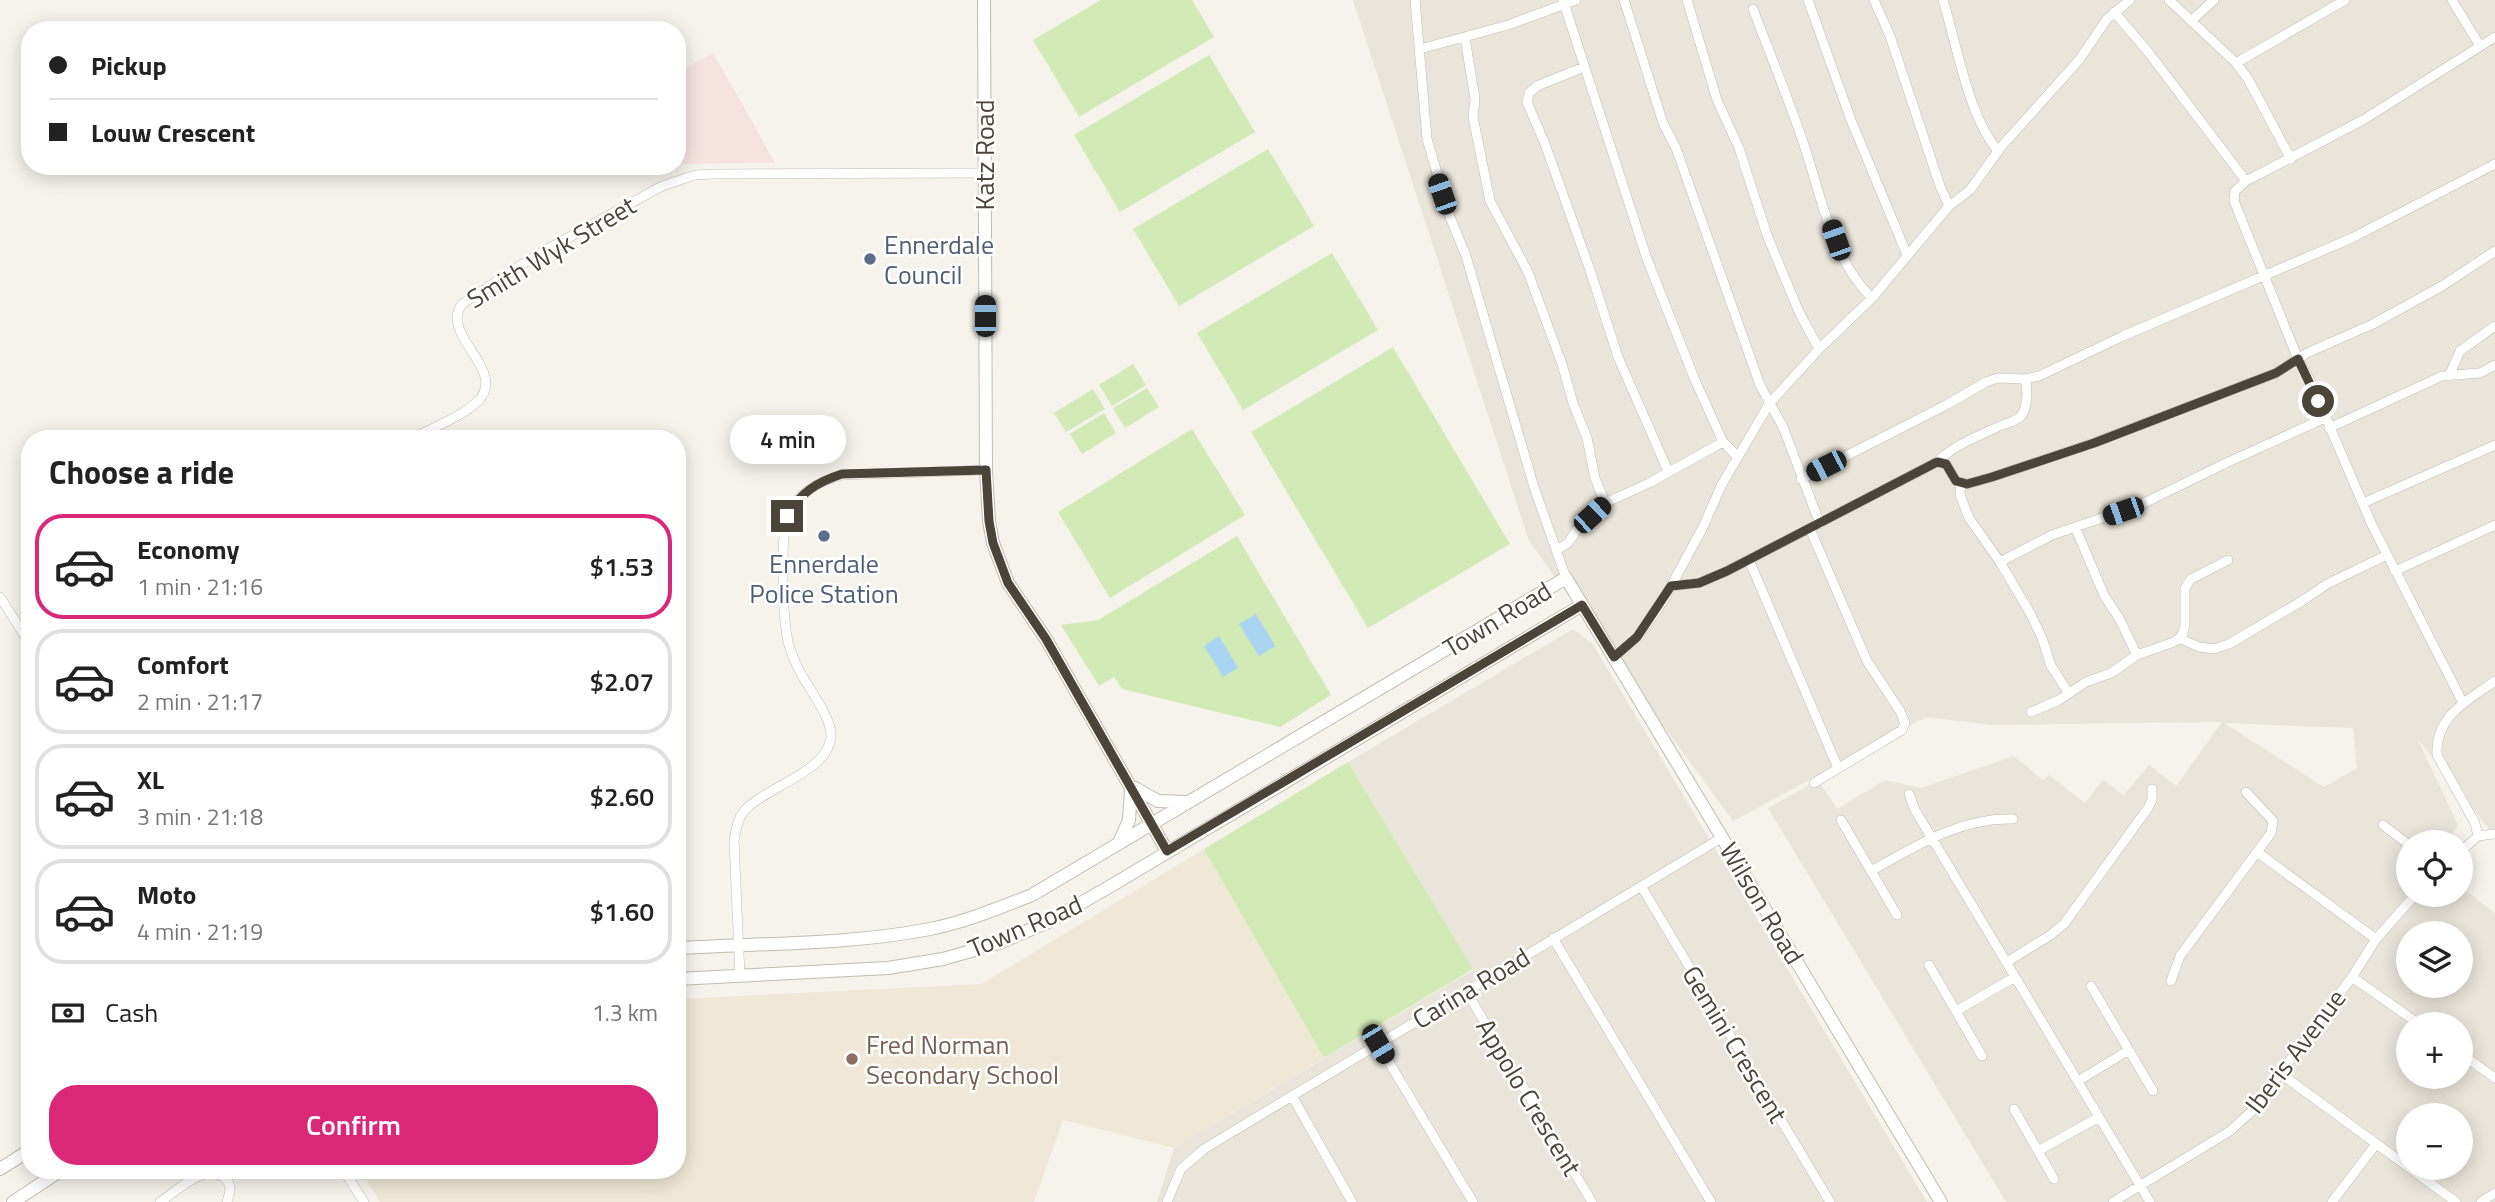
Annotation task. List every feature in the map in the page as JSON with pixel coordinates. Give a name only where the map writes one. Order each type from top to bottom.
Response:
[{"type":"street","name":"Katz Road","points":[[984,0],[986,470],[991,532],[1008,583],[1046,639],[1167,851]]},
{"type":"street","points":[[1415,0],[1431,159],[1466,257],[1517,434],[1566,578]]},
{"type":"street","points":[[1420,49],[1465,38],[1576,0]]},
{"type":"street","points":[[1624,0],[1663,124],[1676,148],[1760,385],[1783,427],[1820,524]]},
{"type":"street","points":[[1687,0],[1717,100],[1740,148],[1767,235],[1799,312],[1819,349]]},
{"type":"street","points":[[1808,0],[1852,120],[1907,255]]},
{"type":"street","points":[[1874,0],[1890,36],[1940,186],[1950,206]]},
{"type":"street","points":[[1943,0],[1960,62],[1985,133],[1998,151]]},
{"type":"street","points":[[1614,657],[1637,637],[1671,586],[1737,456],[1769,404],[1819,349],[1872,298],[1950,206],[1970,191],[1998,151],[2079,60],[2107,19],[2130,0]]},
{"type":"street","points":[[2169,0],[2236,63],[2248,79],[2291,159]]},
{"type":"street","points":[[2190,21],[2214,0]]},
{"type":"street","points":[[2236,63],[2261,51],[2345,0]]},
{"type":"street","points":[[2452,0],[2480,46]]},
{"type":"street","points":[[1564,2],[1647,259],[1723,442],[1737,456]]},
{"type":"street","points":[[1753,9],[1801,135],[1843,261],[1857,283],[1872,298]]},
{"type":"street","points":[[2113,12],[2149,53],[2246,181]]},
{"type":"street","points":[[2463,703],[2363,503],[2298,359],[2234,201],[2235,191],[2246,181],[2363,120],[2495,37]]},
{"type":"street","points":[[1465,38],[1475,99],[1473,117],[1490,201],[1528,272],[1587,438],[1595,478],[1605,503]]},
{"type":"street","points":[[1584,67],[1537,86],[1529,93],[1527,102],[1586,257],[1618,357],[1668,471]]},
{"type":"street","points":[[1801,479],[1986,382],[1997,378],[2025,379],[2039,376],[2123,336],[2352,238],[2495,164]]},
{"type":"street","name":"Smith Wyk Street","points":[[428,430],[473,405],[484,391],[484,372],[459,326],[458,313],[462,304],[535,256],[662,186],[695,174],[985,173]]},
{"type":"street","points":[[1937,462],[1946,464],[1956,481],[1967,484],[2094,443],[2276,373],[2298,359],[2373,324],[2442,286],[2495,251]]},
{"type":"street","points":[[2449,376],[2460,351],[2495,326]]},
{"type":"street","points":[[2329,428],[2442,376],[2480,373],[2495,365]]},
{"type":"street","points":[[1671,586],[1699,583],[1749,560],[2021,416],[2025,407],[2025,379]]},
{"type":"street","points":[[2000,562],[2052,535],[2140,505],[2325,418]]},
{"type":"street","points":[[1557,550],[1605,503],[1723,442]]},
{"type":"street","points":[[2363,503],[2495,446]]},
{"type":"street","points":[[740,976],[734,841],[739,820],[752,804],[822,757],[831,739],[828,723],[796,665],[787,636],[783,559],[787,516],[805,492],[842,474],[986,470]]},
{"type":"street","points":[[1961,482],[1960,495],[1969,518],[2000,562],[2042,638],[2051,666],[2068,692]]},
{"type":"street","points":[[2395,570],[2495,525]]},
{"type":"street","points":[[2075,527],[2104,595],[2137,655]]},
{"type":"street","points":[[1810,529],[1867,662],[1900,711],[1905,723],[1902,730],[1814,783]]},
{"type":"street","points":[[2179,638],[2199,647],[2214,649],[2229,644],[2327,584],[2387,555]]},
{"type":"street","points":[[1749,560],[1838,768]]},
{"type":"street","points":[[2031,712],[2059,700],[2086,682],[2111,673],[2137,655],[2179,638],[2185,625],[2185,588],[2190,579],[2228,560]]},
{"type":"street","name":"Town Road","points":[[686,947],[884,936],[933,928],[984,914],[1032,895],[1566,578],[1582,605],[1048,922],[999,943],[943,960],[888,968],[686,979]]},
{"type":"street","points":[[0,597],[21,630]]},
{"type":"street","name":"Wilson Road","points":[[1582,605],[1941,1202]]},
{"type":"street","points":[[2478,836],[2475,823],[2437,755],[2439,730],[2463,703],[2495,681]]},
{"type":"street","points":[[1129,783],[1147,796],[1158,800],[1169,803],[1192,801]]},
{"type":"street","points":[[1116,846],[1126,830],[1131,811],[1129,783]]},
{"type":"street","points":[[2007,962],[2064,924],[2148,808],[2152,800],[2152,789]]},
{"type":"street","points":[[2171,981],[2180,956],[2271,833],[2273,821],[2246,792]]},
{"type":"street","points":[[1909,793],[1931,838],[2150,1202]]},
{"type":"street","points":[[1871,871],[1931,838],[1984,821],[2012,819]]},
{"type":"street","points":[[1841,820],[1897,915]]},
{"type":"street","points":[[2383,825],[2396,835]]},
{"type":"street","points":[[2473,840],[2478,836],[2495,834]]},
{"type":"street","name":"Carina Road","points":[[1167,1202],[1181,1169],[1190,1159],[1723,837]]},
{"type":"street","points":[[2258,852],[2376,939]]},
{"type":"street","name":"Gemini Crescent","points":[[1641,886],[1830,1202]]},
{"type":"street","name":"Iberis Avenue","points":[[2113,1202],[2230,1131],[2253,1110],[2352,977],[2376,939],[2404,907]]},
{"type":"street","points":[[1553,938],[1711,1202]]},
{"type":"street","points":[[1929,965],[1982,1056]]},
{"type":"street","points":[[1956,1011],[2015,977]]},
{"type":"street","points":[[2352,977],[2402,1012]]},
{"type":"street","points":[[2091,986],[2153,1091]]},
{"type":"street","name":"Appolo Crescent","points":[[1466,991],[1592,1202]]},
{"type":"street","points":[[1378,1044],[1473,1202]]},
{"type":"street","points":[[2078,1081],[2129,1049]]},
{"type":"street","points":[[2473,1062],[2495,1078]]},
{"type":"street","points":[[2281,1074],[2456,1202]]},
{"type":"street","points":[[1292,1096],[1348,1200]]},
{"type":"street","points":[[2014,1109],[2054,1179]]},
{"type":"street","points":[[2039,1151],[2099,1117]]},
{"type":"street","points":[[2332,1202],[2376,1144]]},
{"type":"street","points":[[0,1169],[21,1156]]},
{"type":"street","points":[[13,1202],[48,1179]]},
{"type":"street","points":[[160,1202],[194,1179]]},
{"type":"street","points":[[226,1179],[230,1187],[227,1202]]},
{"type":"street","points":[[349,1179],[364,1202]]},
{"type":"street","points":[[2482,1202],[2495,1193]]},
{"type":"shaded area","points":[[1353,0],[2495,0],[2495,837],[2417,738],[2458,825],[2455,830],[2396,830],[2396,907],[2473,907],[2473,896],[2495,913],[2495,1202],[2006,1202],[1768,808],[1818,780],[1837,809],[1885,780],[1921,788],[2014,756],[2043,780],[2049,775],[2085,803],[2103,780],[2124,795],[2149,765],[2176,786],[2222,722],[1991,725],[1926,717],[1733,821],[1529,541]],"holes":[[[2224,723],[2353,728],[2357,768],[2324,787]]]},
{"type":"shaded area","points":[[713,53],[775,163],[686,164],[686,68]]},
{"type":"shaded area","points":[[1573,629],[1592,643],[1927,1202],[1157,1202],[1174,1148],[1473,970],[1348,762]]},
{"type":"shaded area","points":[[1204,849],[1324,1058],[1174,1148],[1063,1120],[1034,1202],[380,1202],[366,1179],[686,1179],[686,999],[982,984]]},
{"type":"green space","points":[[1101,0],[1192,0],[1214,37],[1079,117],[1033,40]]},
{"type":"green space","points":[[1209,55],[1255,132],[1120,212],[1074,135]]},
{"type":"green space","points":[[1268,149],[1314,226],[1179,306],[1133,229]]},
{"type":"green space","points":[[1332,253],[1378,330],[1243,410],[1197,333]]},
{"type":"green space","points":[[1393,347],[1510,544],[1368,628],[1251,432]]},
{"type":"green space","points":[[1133,364],[1146,385],[1112,406],[1099,385]]},
{"type":"green space","points":[[1147,388],[1159,407],[1125,428],[1113,408]]},
{"type":"green space","points":[[1093,389],[1105,409],[1066,432],[1054,413]]},
{"type":"green space","points":[[1104,413],[1116,433],[1082,454],[1070,434]]},
{"type":"green space","points":[[1192,429],[1245,515],[1110,598],[1058,512]]},
{"type":"green space","points":[[1237,536],[1331,695],[1280,727],[1122,689],[1114,677],[1099,686],[1061,625],[1098,620]]},
{"type":"green space","points":[[1348,762],[1473,969],[1324,1058],[1204,849]]},
{"type":"water","points":[[1256,614],[1275,646],[1259,656],[1239,624]]},
{"type":"water","points":[[1219,636],[1238,668],[1223,677],[1204,646]]},
{"type":"place","name":"Ennerdale Council","points":[[870,259]]},
{"type":"place","name":"Ennerdale Police Station","points":[[824,536]]},
{"type":"place","name":"Fred Norman Secondary School","points":[[852,1059]]},
{"type":"route","points":[[787,516],[805,492],[842,474],[986,470],[993,543],[1008,583],[1046,639],[1167,851],[1582,605],[1614,657],[1637,637],[1664,601],[1671,586],[1699,583],[1727,571],[1937,462],[1946,464],[1956,481],[1967,484],[1992,477],[2094,443],[2194,405],[2276,373],[2298,359],[2318,401]]}]
